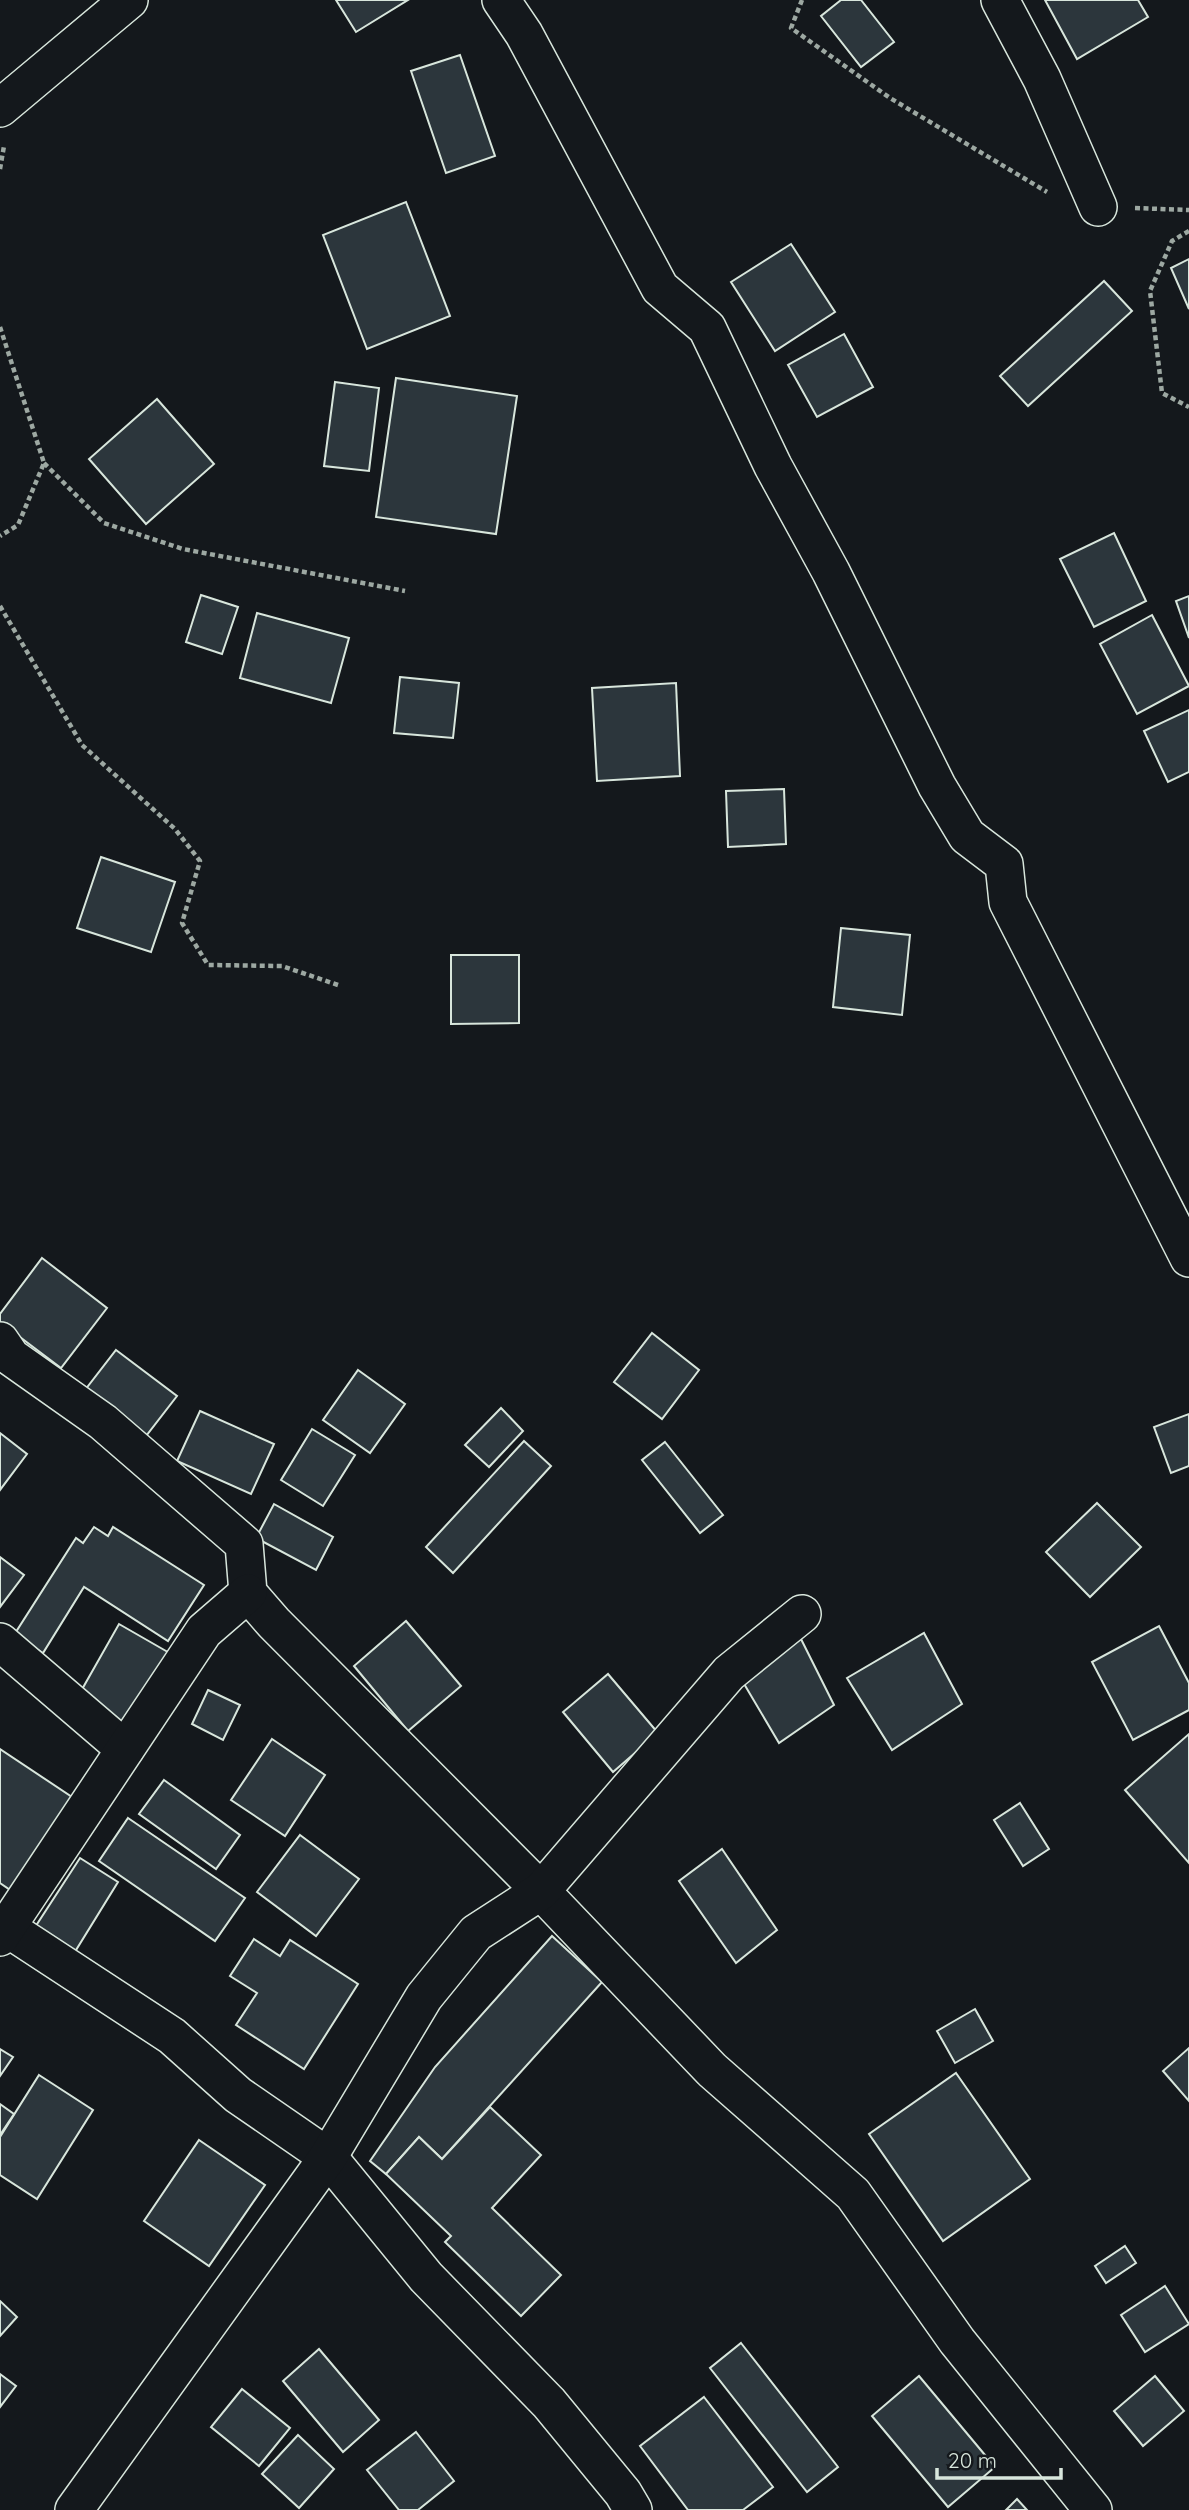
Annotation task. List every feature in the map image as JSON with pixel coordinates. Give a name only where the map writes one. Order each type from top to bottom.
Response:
[{"type":"street","points":[[0,108],[129,0]]},
{"type":"street","points":[[501,0],[524,34],[660,288],[707,328],[773,466],[831,572],[937,786],[967,836],[1004,864],[1008,902],[1189,1258]]},
{"type":"street","points":[[1000,0],[1042,79],[1098,207]]},
{"type":"street","points":[[0,1341],[11,1357],[103,1422],[244,1544],[248,1593],[274,1623],[541,1891],[712,2070],[853,2194],[957,2341],[1093,2510]]},
{"type":"street","points":[[248,1593],[204,1631],[3,1933],[172,2036],[238,2095],[328,2157],[426,2277],[549,2403],[623,2493],[633,2510]]},
{"type":"street","points":[[74,2510],[328,2157],[425,1997],[467,1944],[476,1933],[541,1891],[729,1674],[802,1614]]},
{"type":"street","points":[[0,1642],[125,1749]]},
{"type":"path","points":[[802,0],[791,28],[879,90],[1047,192],[1098,207],[1189,210]]},
{"type":"path","points":[[1189,231],[1172,241],[1150,291],[1163,393],[1189,407]]},
{"type":"path","points":[[0,327],[44,463],[104,523],[183,549],[405,592]]},
{"type":"path","points":[[0,536],[18,525],[44,463]]},
{"type":"path","points":[[0,606],[82,745],[175,829],[200,861],[182,923],[208,965],[282,966],[338,985]]},
{"type":"building","points":[[336,0],[408,0],[356,32]]},
{"type":"building","points":[[841,0],[861,0],[894,42],[861,67],[821,16]]},
{"type":"building","points":[[1045,0],[1138,0],[1148,17],[1077,59]]},
{"type":"building","points":[[460,55],[495,156],[446,173],[411,71]]},
{"type":"building","points":[[406,202],[450,316],[367,349],[323,235]]},
{"type":"building","points":[[791,244],[835,312],[775,351],[731,282]]},
{"type":"building","points":[[1189,259],[1189,309],[1171,268]]},
{"type":"building","points":[[1104,281],[1132,311],[1028,406],[1000,376]]},
{"type":"building","points":[[844,334],[873,387],[817,417],[788,365]]},
{"type":"building","points":[[396,378],[517,396],[496,534],[376,517]]},
{"type":"building","points":[[335,382],[379,388],[369,471],[324,466]]},
{"type":"building","points":[[157,399],[214,464],[146,524],[89,459]]},
{"type":"building","points":[[1114,533],[1146,601],[1094,627],[1060,559]]},
{"type":"building","points":[[201,595],[238,607],[222,654],[186,642]]},
{"type":"building","points":[[1189,596],[1189,638],[1176,601]]},
{"type":"building","points":[[257,613],[349,638],[331,703],[240,678]]},
{"type":"building","points":[[1152,615],[1189,686],[1137,714],[1100,644]]},
{"type":"building","points":[[400,677],[459,683],[453,738],[394,733]]},
{"type":"building","points":[[676,683],[680,776],[597,781],[592,688]]},
{"type":"building","points":[[1189,710],[1189,772],[1168,782],[1144,731]]},
{"type":"building","points":[[784,789],[786,844],[728,847],[726,791]]},
{"type":"building","points":[[101,857],[175,882],[151,952],[77,928]]},
{"type":"building","points":[[841,928],[910,935],[902,1015],[833,1007]]},
{"type":"building","points":[[451,955],[519,955],[519,1023],[451,1024]]},
{"type":"building","points":[[42,1258],[107,1308],[61,1368],[0,1322],[0,1314]]},
{"type":"building","points":[[652,1333],[699,1370],[662,1419],[614,1382]]},
{"type":"building","points":[[116,1350],[177,1396],[146,1436],[85,1390]]},
{"type":"building","points":[[358,1370],[405,1404],[370,1453],[323,1420]]},
{"type":"building","points":[[501,1408],[523,1431],[489,1467],[465,1445]]},
{"type":"building","points":[[200,1411],[274,1444],[251,1494],[177,1461]]},
{"type":"building","points":[[1189,1414],[1189,1466],[1171,1473],[1154,1427]]},
{"type":"building","points":[[312,1429],[355,1455],[323,1506],[281,1480]]},
{"type":"building","points":[[0,1433],[27,1454],[0,1490]]},
{"type":"building","points":[[524,1441],[551,1466],[453,1573],[426,1547]]},
{"type":"building","points":[[665,1442],[723,1515],[700,1533],[642,1460]]},
{"type":"building","points":[[1097,1503],[1141,1547],[1090,1597],[1046,1552]]},
{"type":"building","points":[[274,1504],[333,1537],[316,1570],[256,1538]]},
{"type":"building","points":[[94,1527],[108,1536],[113,1527],[204,1585],[168,1641],[84,1587],[43,1653],[14,1635],[76,1538],[83,1543]]},
{"type":"building","points":[[0,1557],[24,1575],[0,1607]]},
{"type":"building","points":[[406,1621],[461,1686],[408,1731],[354,1666]]},
{"type":"building","points":[[119,1624],[173,1655],[130,1731],[76,1700]]},
{"type":"building","points":[[1159,1626],[1189,1683],[1189,1710],[1133,1740],[1092,1662]]},
{"type":"building","points":[[924,1633],[962,1704],[892,1750],[847,1678]]},
{"type":"building","points":[[801,1639],[834,1705],[779,1743],[740,1677]]},
{"type":"building","points":[[608,1674],[658,1733],[613,1772],[563,1712]]},
{"type":"building","points":[[208,1690],[240,1705],[223,1740],[192,1724]]},
{"type":"building","points":[[1189,1734],[1189,1863],[1125,1790]]},
{"type":"building","points":[[272,1739],[325,1775],[285,1836],[231,1800]]},
{"type":"building","points":[[0,1749],[81,1803],[19,1896],[0,1883]]},
{"type":"building","points":[[164,1780],[240,1835],[216,1869],[139,1814]]},
{"type":"building","points":[[1020,1803],[1049,1849],[1023,1866],[994,1820]]},
{"type":"building","points":[[128,1818],[245,1898],[215,1941],[99,1861]]},
{"type":"building","points":[[300,1835],[359,1879],[316,1936],[257,1892]]},
{"type":"building","points":[[722,1849],[777,1930],[736,1963],[679,1881]]},
{"type":"building","points":[[80,1858],[118,1882],[68,1963],[28,1938]]},
{"type":"building","points":[[552,1936],[602,1982],[442,2159],[419,2137],[386,2174],[370,2161],[435,2067]]},
{"type":"building","points":[[254,1939],[280,1956],[290,1940],[358,1984],[304,2069],[236,2025],[257,1993],[230,1976]]},
{"type":"building","points":[[975,2009],[993,2041],[955,2063],[937,2031]]},
{"type":"building","points":[[1189,2048],[1189,2101],[1163,2071]]},
{"type":"building","points":[[0,2049],[13,2057],[0,2076]]},
{"type":"building","points":[[956,2073],[1030,2179],[943,2241],[869,2134]]},
{"type":"building","points":[[39,2075],[93,2110],[37,2199],[0,2175],[0,2137]]},
{"type":"building","points":[[0,2104],[14,2114],[0,2135]]},
{"type":"building","points":[[490,2107],[541,2155],[492,2208],[561,2275],[521,2316],[445,2242],[451,2236],[386,2174],[419,2137],[442,2159]]},
{"type":"building","points":[[199,2140],[265,2185],[209,2266],[144,2221]]},
{"type":"building","points":[[1125,2246],[1136,2263],[1106,2283],[1095,2266]]},
{"type":"building","points":[[1165,2286],[1189,2324],[1145,2352],[1121,2315]]},
{"type":"building","points":[[0,2301],[17,2317],[0,2336]]},
{"type":"building","points":[[741,2343],[838,2467],[807,2492],[710,2368]]},
{"type":"building","points":[[319,2349],[379,2420],[343,2452],[283,2381]]},
{"type":"building","points":[[0,2374],[16,2386],[0,2407]]},
{"type":"building","points":[[919,2376],[995,2467],[948,2507],[872,2416]]},
{"type":"building","points":[[1155,2376],[1184,2411],[1143,2446],[1114,2411]]},
{"type":"building","points":[[242,2389],[290,2428],[259,2466],[211,2427]]},
{"type":"building","points":[[704,2397],[773,2487],[743,2510],[688,2510],[640,2446]]},
{"type":"building","points":[[416,2432],[454,2481],[418,2510],[399,2510],[367,2470]]},
{"type":"building","points":[[298,2435],[334,2469],[299,2508],[262,2474]]},
{"type":"building","points":[[1017,2499],[1027,2510],[1006,2510]]}]
